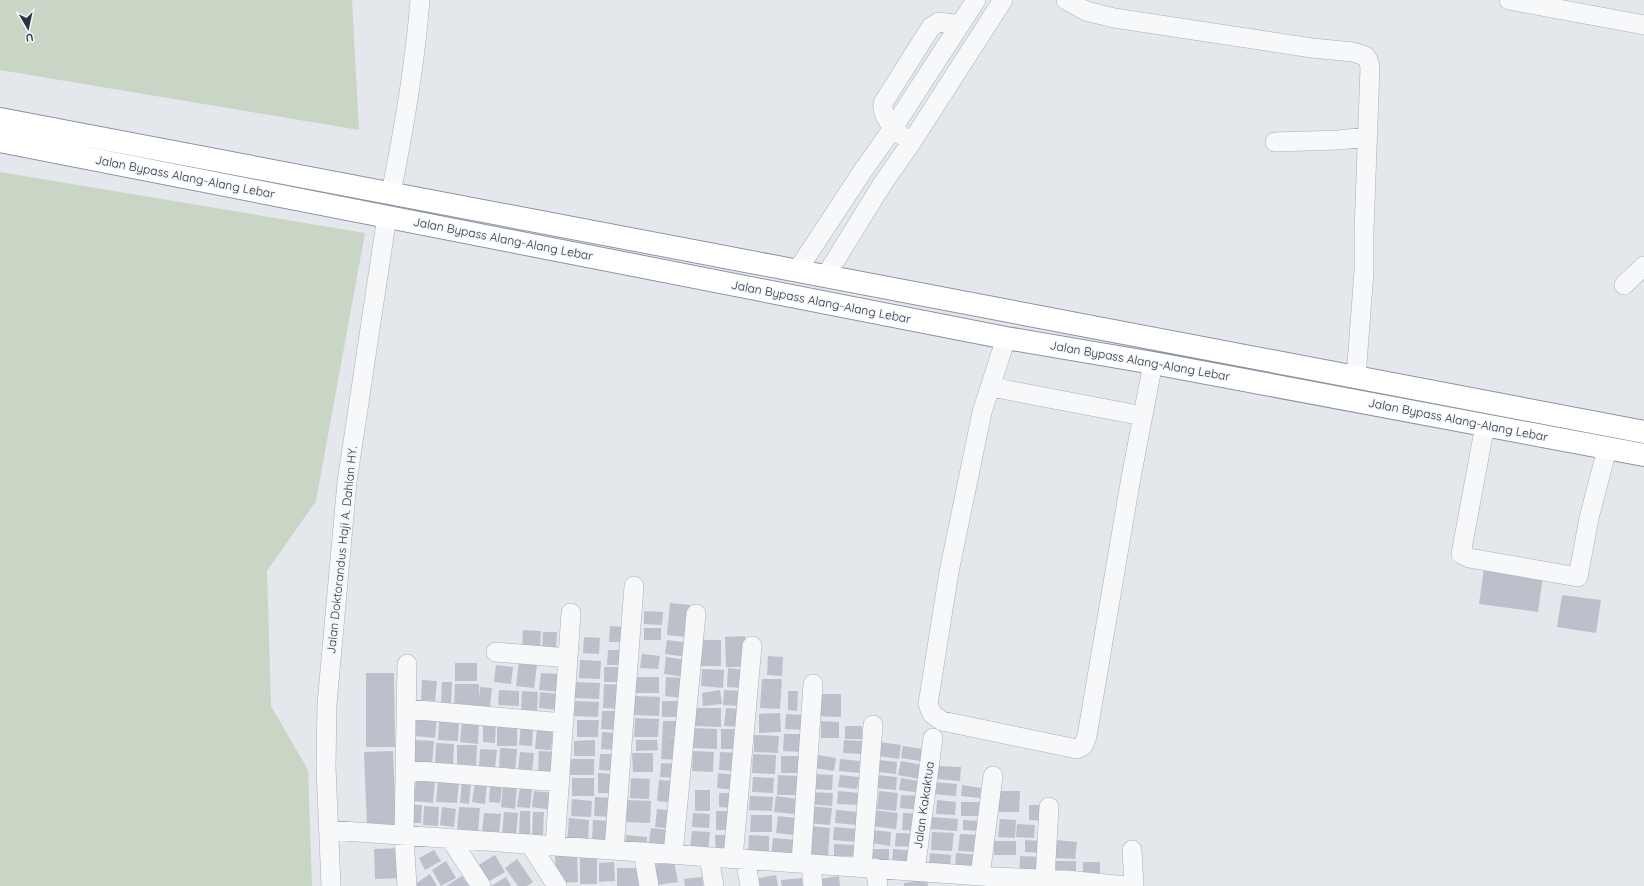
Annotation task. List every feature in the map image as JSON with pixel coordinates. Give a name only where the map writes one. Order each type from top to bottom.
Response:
[{"type":"highway","name":"Jalan Bypass Alang-Alang Lebar","points":[[0,119],[1644,432]]},
{"type":"highway","name":"Jalan Bypass Alang-Alang Lebar","points":[[0,141],[164,172],[386,222],[1644,455]]},
{"type":"highway","points":[[164,172],[168,151]]},
{"type":"street","points":[[391,193],[402,139],[414,61],[420,0]]},
{"type":"street","points":[[797,271],[862,172],[893,128],[976,0]]},
{"type":"street","points":[[826,277],[883,184],[1003,0]]},
{"type":"street","points":[[1066,0],[1086,11],[1114,18],[1312,48],[1353,52],[1365,56],[1370,67],[1364,271],[1356,377]]},
{"type":"street","points":[[1509,0],[1550,4],[1644,25]]},
{"type":"street","points":[[893,128],[911,143]]},
{"type":"street","points":[[1274,142],[1339,140],[1367,137]]},
{"type":"street","name":"Jalan Doktorandus Haji A. Dahlan HY.","points":[[331,886],[326,767],[327,704],[347,482],[386,222]]},
{"type":"street","points":[[1624,285],[1644,266]]},
{"type":"street","points":[[1006,338],[982,412],[949,572],[928,704],[929,710],[942,721],[1077,749],[1083,746],[1087,736],[1130,483],[1153,363]]},
{"type":"street","points":[[990,386],[1143,416]]},
{"type":"street","points":[[1485,426],[1461,554],[1469,558],[1578,577],[1589,518],[1607,448]]},
{"type":"street","points":[[614,850],[634,586]]},
{"type":"street","points":[[555,846],[570,613]]},
{"type":"street","points":[[673,854],[696,614]]},
{"type":"street","points":[[750,886],[739,859],[752,646]]},
{"type":"street","points":[[496,652],[568,658]]},
{"type":"street","points":[[407,664],[404,835],[407,886]]},
{"type":"street","points":[[813,684],[806,863],[814,886]]},
{"type":"street","points":[[407,709],[564,723]]},
{"type":"street","points":[[872,874],[873,725]]},
{"type":"street","name":"Jalan Kakaktua","points":[[915,871],[933,738]]},
{"type":"street","points":[[406,770],[560,782]]},
{"type":"street","points":[[991,880],[993,776]]},
{"type":"street","points":[[1044,879],[1049,807]]},
{"type":"street","points":[[329,830],[806,863],[872,874],[915,871],[939,879],[1044,879],[1066,883],[1126,886]]},
{"type":"street","points":[[450,838],[481,886]]},
{"type":"street","points":[[530,844],[557,886]]},
{"type":"street","points":[[1132,850],[1134,886]]},
{"type":"street","points":[[643,852],[649,886]]},
{"type":"street","points":[[709,856],[714,886]]},
{"type":"green space","points":[[0,0],[352,0],[359,130],[0,70]]},
{"type":"green space","points":[[0,172],[365,233],[316,501],[267,571],[271,706],[308,770],[312,886],[0,886]]},
{"type":"building","points":[[1484,568],[1543,576],[1538,612],[1479,604]]},
{"type":"building","points":[[1562,595],[1601,600],[1596,633],[1557,627]]},
{"type":"building","points":[[670,603],[690,605],[687,637],[667,635]]},
{"type":"building","points":[[644,611],[663,612],[662,625],[644,624]]},
{"type":"building","points":[[610,626],[624,627],[623,642],[609,642]]},
{"type":"building","points":[[644,628],[661,628],[661,640],[644,640]]},
{"type":"building","points":[[523,630],[541,631],[540,651],[522,650]]},
{"type":"building","points":[[543,632],[557,632],[556,651],[542,650]]},
{"type":"building","points":[[745,636],[746,667],[726,667],[725,637]]},
{"type":"building","points":[[584,637],[600,638],[599,654],[583,653]]},
{"type":"building","points":[[667,640],[689,643],[687,657],[665,654]]},
{"type":"building","points":[[696,640],[721,640],[721,666],[696,666]]},
{"type":"building","points":[[608,650],[624,650],[624,665],[607,665]]},
{"type":"building","points":[[642,654],[660,656],[658,669],[640,668]]},
{"type":"building","points":[[768,656],[783,657],[782,676],[767,675]]},
{"type":"building","points":[[666,657],[686,660],[684,677],[664,674]]},
{"type":"building","points":[[580,660],[601,661],[600,679],[579,678]]},
{"type":"building","points":[[519,662],[537,664],[534,688],[516,686]]},
{"type":"building","points":[[455,663],[477,663],[477,681],[455,681]]},
{"type":"building","points":[[496,665],[513,667],[511,684],[494,682]]},
{"type":"building","points":[[604,667],[623,667],[623,682],[604,682]]},
{"type":"building","points":[[728,668],[745,670],[744,688],[727,687]]},
{"type":"building","points":[[702,669],[724,670],[723,688],[701,686]]},
{"type":"building","points":[[366,673],[394,673],[395,747],[366,747]]},
{"type":"building","points":[[541,673],[561,674],[559,692],[539,690]]},
{"type":"building","points":[[636,677],[659,677],[659,693],[636,693]]},
{"type":"building","points":[[666,677],[683,678],[682,698],[665,696]]},
{"type":"building","points":[[762,679],[782,679],[780,709],[760,708]]},
{"type":"building","points":[[422,680],[437,681],[435,701],[421,700]]},
{"type":"building","points":[[442,682],[452,682],[451,705],[441,704]]},
{"type":"building","points":[[574,682],[600,683],[599,699],[573,698]]},
{"type":"building","points":[[455,684],[479,684],[479,700],[480,687],[492,688],[490,707],[454,705]]},
{"type":"building","points":[[604,684],[623,685],[621,709],[603,708]]},
{"type":"building","points":[[499,690],[519,691],[519,706],[498,705]]},
{"type":"building","points":[[720,690],[722,704],[703,706],[702,693]]},
{"type":"building","points":[[724,690],[744,691],[743,706],[723,705]]},
{"type":"building","points":[[522,691],[538,692],[537,711],[521,710]]},
{"type":"building","points":[[788,691],[798,691],[797,711],[788,710]]},
{"type":"building","points":[[540,692],[559,694],[558,710],[539,708]]},
{"type":"building","points":[[818,694],[841,694],[841,717],[817,716]]},
{"type":"building","points":[[634,696],[660,697],[659,716],[633,715]]},
{"type":"building","points":[[575,701],[599,702],[598,717],[574,716]]},
{"type":"building","points":[[662,701],[681,701],[681,717],[662,717]]},
{"type":"building","points":[[695,708],[721,708],[721,727],[695,726]]},
{"type":"building","points":[[726,708],[744,709],[742,727],[724,726]]},
{"type":"building","points":[[602,711],[619,711],[619,730],[601,729]]},
{"type":"building","points":[[780,713],[781,732],[759,733],[759,714]]},
{"type":"building","points":[[786,714],[804,715],[803,730],[785,729]]},
{"type":"building","points":[[416,716],[437,718],[435,738],[415,736]]},
{"type":"building","points":[[635,718],[659,719],[658,737],[634,737]]},
{"type":"building","points":[[439,720],[459,721],[458,741],[438,740]]},
{"type":"building","points":[[577,720],[599,720],[598,737],[577,737]]},
{"type":"building","points":[[483,721],[496,721],[495,743],[483,742]]},
{"type":"building","points":[[663,721],[682,721],[682,737],[667,736],[680,738],[678,760],[661,759]]},
{"type":"building","points":[[821,721],[839,722],[839,738],[821,738]]},
{"type":"building","points":[[462,722],[479,723],[478,744],[460,742]]},
{"type":"building","points":[[497,724],[517,724],[517,746],[497,746]]},
{"type":"building","points":[[521,725],[533,726],[532,746],[519,745]]},
{"type":"building","points":[[845,726],[862,726],[862,739],[845,739]]},
{"type":"building","points":[[694,728],[717,729],[717,749],[693,748]]},
{"type":"building","points":[[537,729],[553,730],[551,750],[535,749]]},
{"type":"building","points":[[721,729],[738,729],[738,749],[721,749]]},
{"type":"building","points":[[602,732],[618,733],[617,750],[601,749]]},
{"type":"building","points":[[784,734],[803,734],[802,752],[783,751]]},
{"type":"building","points":[[754,735],[779,736],[778,753],[754,752]]},
{"type":"building","points":[[415,740],[434,741],[432,765],[412,763]]},
{"type":"building","points":[[595,740],[595,756],[574,756],[574,741]]},
{"type":"building","points":[[636,740],[657,740],[658,750],[636,751]]},
{"type":"building","points":[[844,740],[863,741],[862,754],[843,753]]},
{"type":"building","points":[[879,742],[901,745],[899,759],[877,756]]},
{"type":"building","points":[[436,743],[454,744],[453,766],[435,766]]},
{"type":"building","points":[[457,745],[477,745],[476,766],[457,766]]},
{"type":"building","points":[[903,746],[922,749],[920,761],[901,758]]},
{"type":"building","points":[[500,748],[517,749],[515,771],[499,770]]},
{"type":"building","points":[[480,749],[497,750],[495,769],[479,768]]},
{"type":"building","points":[[393,751],[396,826],[367,827],[364,752]]},
{"type":"building","points":[[539,751],[559,752],[557,773],[538,772]]},
{"type":"building","points":[[693,751],[714,752],[713,772],[692,771]]},
{"type":"building","points":[[520,752],[534,753],[532,772],[518,771]]},
{"type":"building","points":[[720,752],[738,753],[737,771],[719,770]]},
{"type":"building","points":[[632,753],[653,753],[653,772],[633,772]]},
{"type":"building","points":[[600,754],[616,754],[616,771],[599,770]]},
{"type":"building","points":[[753,754],[776,755],[775,774],[752,773]]},
{"type":"building","points":[[817,755],[836,758],[834,771],[815,768]]},
{"type":"building","points":[[781,756],[800,756],[800,773],[781,773]]},
{"type":"building","points":[[570,759],[594,759],[594,775],[570,775]]},
{"type":"building","points":[[840,759],[860,761],[859,773],[839,771]]},
{"type":"building","points":[[879,760],[897,762],[896,774],[877,772]]},
{"type":"building","points":[[901,761],[922,765],[919,779],[898,775]]},
{"type":"building","points":[[661,763],[678,764],[677,778],[660,777]]},
{"type":"building","points":[[938,766],[961,767],[960,781],[937,779]]},
{"type":"building","points":[[598,773],[615,774],[615,793],[598,793]]},
{"type":"building","points":[[718,773],[736,775],[735,790],[717,788]]},
{"type":"building","points":[[812,774],[833,775],[832,790],[811,789]]},
{"type":"building","points":[[778,775],[798,776],[798,795],[777,795]]},
{"type":"building","points":[[840,775],[859,777],[857,789],[838,787]]},
{"type":"building","points":[[877,775],[897,777],[896,790],[876,788]]},
{"type":"building","points":[[753,777],[774,778],[773,793],[752,792]]},
{"type":"building","points":[[416,778],[435,780],[433,803],[414,801]]},
{"type":"building","points":[[572,778],[594,778],[594,796],[572,796]]},
{"type":"building","points":[[631,778],[650,779],[649,799],[630,798]]},
{"type":"building","points":[[901,778],[923,782],[921,793],[899,790]]},
{"type":"building","points":[[659,780],[677,781],[675,803],[657,801]]},
{"type":"building","points":[[438,781],[459,782],[457,803],[436,802]]},
{"type":"building","points":[[462,781],[471,782],[469,804],[460,803]]},
{"type":"building","points":[[475,782],[487,784],[485,804],[472,802]]},
{"type":"building","points":[[934,782],[957,784],[956,796],[933,794]]},
{"type":"building","points":[[962,785],[981,788],[980,798],[961,796]]},
{"type":"building","points":[[490,786],[502,787],[500,803],[489,802]]},
{"type":"building","points":[[503,786],[517,787],[515,809],[501,807]]},
{"type":"building","points":[[520,787],[532,788],[530,808],[517,807]]},
{"type":"building","points":[[695,790],[710,790],[710,811],[695,811]]},
{"type":"building","points":[[534,791],[554,793],[552,810],[532,807]]},
{"type":"building","points":[[838,791],[860,793],[859,805],[837,804]]},
{"type":"building","points":[[879,791],[898,793],[896,811],[877,809]]},
{"type":"building","points":[[999,791],[1020,791],[1019,812],[999,812]]},
{"type":"building","points":[[807,792],[833,793],[832,806],[807,804]]},
{"type":"building","points":[[719,793],[735,793],[735,808],[719,807]]},
{"type":"building","points":[[901,795],[922,796],[921,810],[900,808]]},
{"type":"building","points":[[750,796],[773,797],[772,811],[749,810]]},
{"type":"building","points":[[776,796],[798,799],[796,814],[774,812]]},
{"type":"building","points":[[595,797],[613,798],[612,817],[594,816]]},
{"type":"building","points":[[572,799],[592,801],[591,817],[571,816]]},
{"type":"building","points":[[626,800],[651,801],[650,823],[625,822]]},
{"type":"building","points":[[937,800],[956,802],[955,815],[936,814]]},
{"type":"building","points":[[961,802],[983,802],[983,816],[961,816]]},
{"type":"building","points":[[411,805],[422,805],[421,823],[411,823]]},
{"type":"building","points":[[1029,805],[1047,805],[1047,821],[1029,820]]},
{"type":"building","points":[[424,806],[439,807],[438,826],[423,825]]},
{"type":"building","points":[[809,806],[832,808],[830,825],[808,823]]},
{"type":"building","points":[[442,807],[456,809],[454,827],[440,825]]},
{"type":"building","points":[[459,807],[480,808],[478,831],[457,830]]},
{"type":"building","points":[[657,809],[676,811],[674,829],[655,827]]},
{"type":"building","points":[[836,810],[858,812],[857,825],[835,823]]},
{"type":"building","points":[[873,810],[898,813],[896,829],[871,826]]},
{"type":"building","points":[[520,811],[530,811],[530,836],[519,835]]},
{"type":"building","points":[[716,811],[734,811],[733,830],[716,830]]},
{"type":"building","points":[[504,812],[518,813],[516,835],[502,834]]},
{"type":"building","points":[[533,812],[544,812],[543,836],[532,836]]},
{"type":"building","points":[[484,813],[501,814],[499,834],[482,832]]},
{"type":"building","points":[[693,813],[710,814],[709,828],[692,827]]},
{"type":"building","points":[[903,813],[921,814],[919,831],[902,830]]},
{"type":"building","points":[[751,815],[772,815],[772,832],[750,832]]},
{"type":"building","points":[[778,816],[795,818],[793,835],[776,833]]},
{"type":"building","points":[[932,817],[958,819],[957,831],[931,829]]},
{"type":"building","points":[[569,818],[589,820],[588,843],[567,842]]},
{"type":"building","points":[[1000,819],[1016,820],[1015,838],[998,837]]},
{"type":"building","points":[[593,820],[612,821],[611,842],[592,841]]},
{"type":"building","points":[[963,820],[982,821],[982,831],[963,830]]},
{"type":"building","points":[[1017,824],[1035,825],[1034,838],[1016,837]]},
{"type":"building","points":[[810,826],[830,828],[828,856],[808,855]]},
{"type":"building","points":[[834,827],[858,829],[857,842],[833,840]]},
{"type":"building","points":[[651,828],[669,830],[666,850],[648,848]]},
{"type":"building","points":[[872,830],[891,832],[890,846],[870,843]]},
{"type":"building","points":[[692,831],[710,832],[708,851],[690,850]]},
{"type":"building","points":[[932,832],[954,833],[952,851],[931,850]]},
{"type":"building","points":[[896,833],[917,834],[916,847],[895,846]]},
{"type":"building","points":[[960,834],[981,835],[980,852],[958,851]]},
{"type":"building","points":[[626,835],[647,837],[646,851],[625,849]]},
{"type":"building","points":[[715,835],[730,835],[730,853],[716,854]]},
{"type":"building","points":[[749,835],[769,836],[769,856],[748,856]]},
{"type":"building","points":[[773,838],[796,840],[794,860],[771,858]]},
{"type":"building","points":[[1025,840],[1043,841],[1042,853],[1025,852]]},
{"type":"building","points":[[1056,840],[1077,842],[1075,859],[1055,858]]},
{"type":"building","points":[[994,841],[1016,841],[1016,855],[994,855]]},
{"type":"building","points":[[834,844],[857,845],[857,856],[834,856]]},
{"type":"building","points":[[401,848],[402,878],[375,879],[374,849]]},
{"type":"building","points":[[873,849],[889,849],[889,864],[872,863]]},
{"type":"building","points":[[893,849],[915,851],[914,867],[892,865]]},
{"type":"building","points":[[434,850],[441,861],[425,870],[419,858]]},
{"type":"building","points":[[577,852],[578,882],[556,883],[555,853]]},
{"type":"building","points":[[930,853],[951,855],[950,868],[929,866]]},
{"type":"building","points":[[956,853],[978,855],[977,871],[955,869]]},
{"type":"building","points":[[495,855],[505,872],[486,883],[477,866]]},
{"type":"building","points":[[1020,856],[1042,857],[1041,876],[1019,875]]},
{"type":"building","points":[[580,858],[597,858],[597,884],[580,884]]},
{"type":"building","points":[[517,859],[533,882],[527,886],[518,886],[505,868]]},
{"type":"building","points":[[446,861],[456,878],[441,886],[432,870]]},
{"type":"building","points":[[674,861],[678,882],[657,885],[654,865]]},
{"type":"building","points":[[1056,861],[1076,861],[1076,876],[1056,875]]},
{"type":"building","points":[[614,862],[615,881],[599,882],[599,863]]},
{"type":"building","points":[[1083,862],[1100,862],[1100,877],[1083,877]]},
{"type":"building","points":[[617,868],[640,868],[639,886],[617,886]]},
{"type":"building","points":[[430,874],[437,886],[416,886],[415,884]]},
{"type":"building","points":[[776,875],[778,886],[756,886],[754,879]]},
{"type":"building","points":[[462,876],[469,886],[446,886]]},
{"type":"building","points":[[839,876],[840,886],[815,886],[814,880]]},
{"type":"building","points":[[506,877],[511,886],[491,886]]},
{"type":"building","points":[[702,877],[703,886],[685,886],[684,879]]},
{"type":"building","points":[[802,878],[803,886],[782,886],[781,880]]},
{"type":"building","points":[[927,879],[928,886],[904,886],[904,883]]}]
